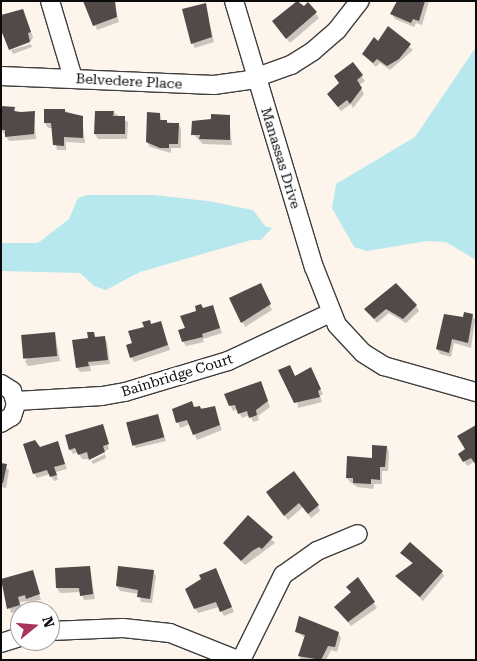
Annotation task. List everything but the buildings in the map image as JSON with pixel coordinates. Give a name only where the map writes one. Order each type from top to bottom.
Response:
[{"type":"street","points":[[50,1],[73,78]]},
{"type":"street","name":"Manassas Drive","points":[[234,1],[330,313],[348,339],[384,366],[476,392]]},
{"type":"street","name":"Belvedere Place","points":[[1,76],[214,85],[257,78],[291,65],[313,51],[337,30],[360,1]]},
{"type":"street","name":"Bainbridge Court","points":[[16,401],[102,396],[125,392],[228,361],[330,313]]},
{"type":"street","points":[[1,384],[12,391],[16,401],[12,416],[1,423]]},
{"type":"street","points":[[60,631],[122,628],[170,633],[240,660],[283,575],[317,551],[358,534]]},
{"type":"water","points":[[476,47],[476,260],[446,242],[427,241],[367,251],[354,247],[332,208],[336,184],[415,137]]},
{"type":"water","points":[[87,195],[153,195],[208,201],[253,210],[265,226],[272,228],[261,240],[251,240],[140,272],[106,290],[94,286],[80,273],[1,271],[1,243],[38,243],[69,219],[78,198]]}]
